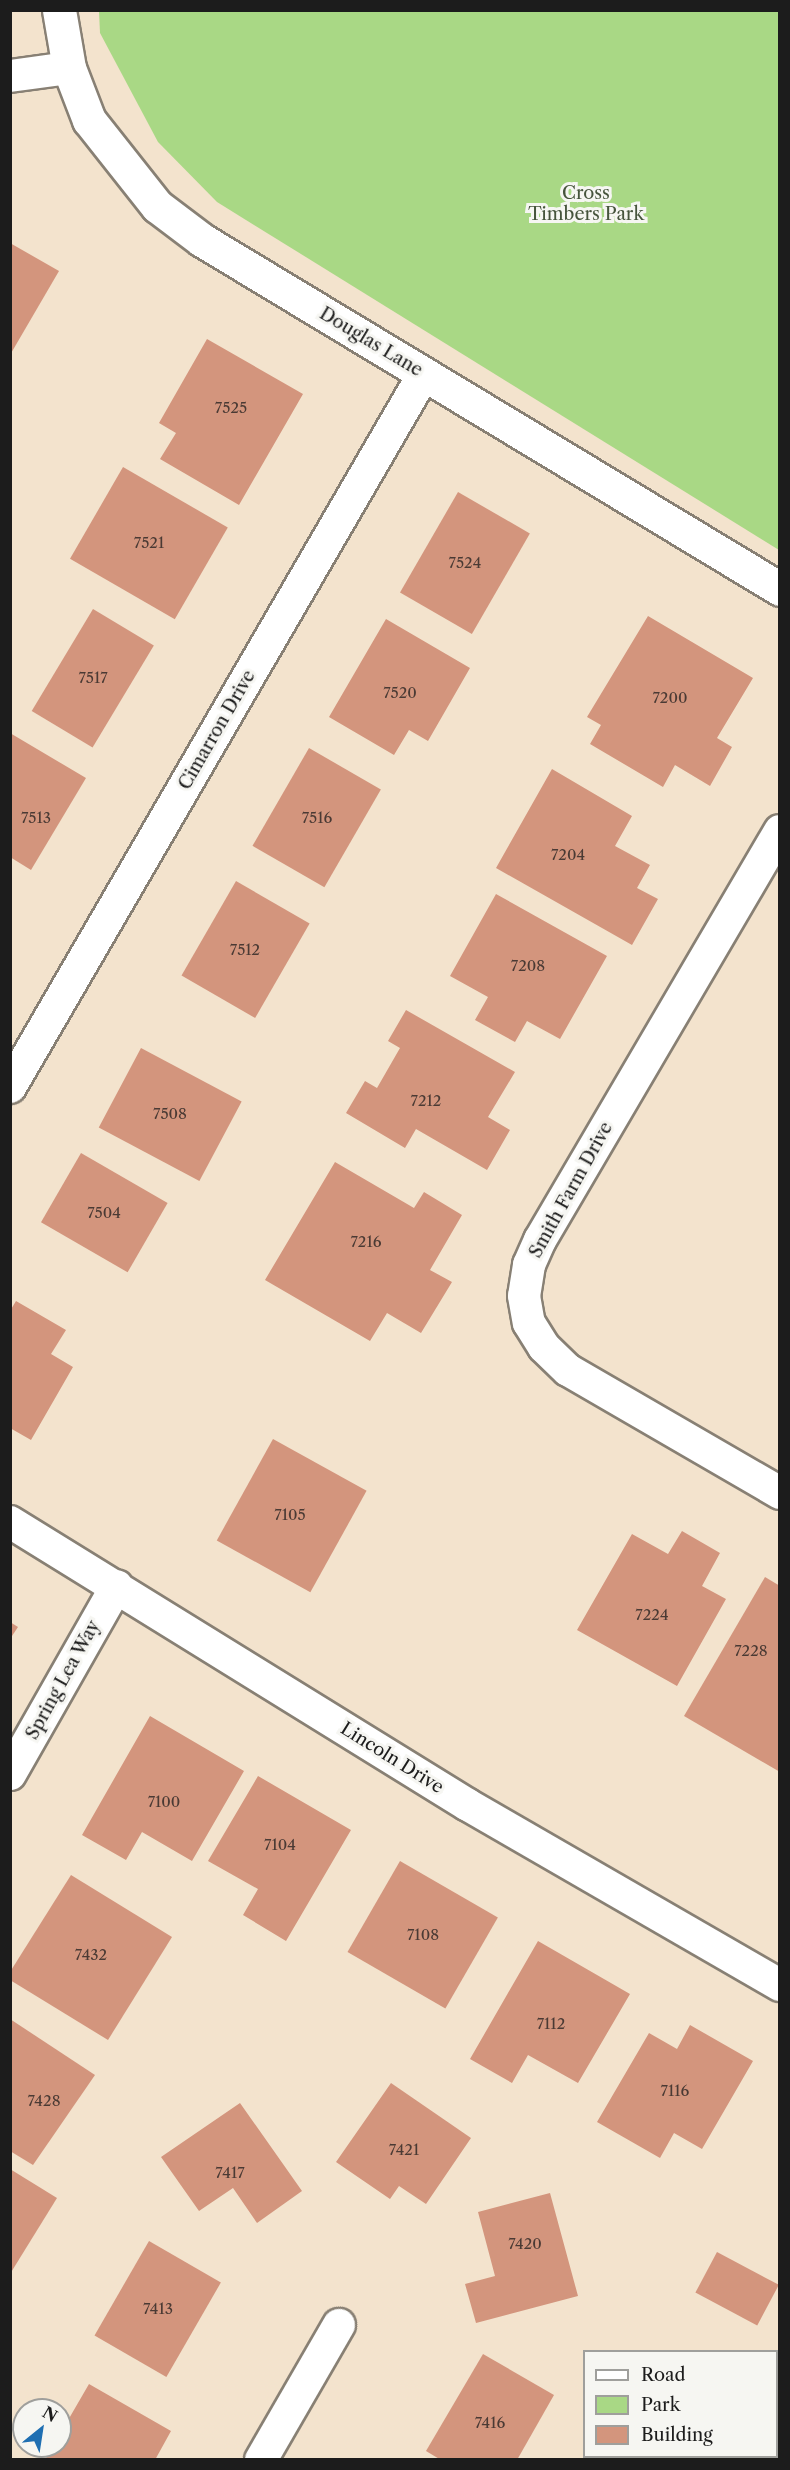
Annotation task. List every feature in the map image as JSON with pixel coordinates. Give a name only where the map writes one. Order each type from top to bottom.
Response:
[{"type":"street","name":"Douglas Lane","points":[[59,10],[69,68],[89,120],[157,206],[202,240],[780,589]]},
{"type":"street","points":[[10,75],[69,68]]},
{"type":"street","name":"Cimarron Drive","points":[[10,1087],[424,374]]},
{"type":"street","name":"Smith Farm Drive","points":[[780,831],[540,1240],[529,1265],[524,1296],[530,1323],[544,1347],[568,1370],[780,1493]]},
{"type":"street","name":"Lincoln Drive","points":[[10,1522],[468,1805],[780,1985]]},
{"type":"street","name":"Spring Lea Way","points":[[10,1773],[117,1586]]},
{"type":"street","points":[[261,2460],[339,2325]]},
{"type":"green space","name":"Cross Timbers Park","points":[[99,11],[779,11],[779,550],[217,202],[158,142],[100,33]]},
{"type":"building","points":[[10,243],[59,271],[10,355]]},
{"type":"building","points":[[207,339],[303,394],[239,505],[160,459],[176,433],[159,423]]},
{"type":"building","points":[[123,467],[228,528],[175,619],[70,559]]},
{"type":"building","points":[[458,492],[530,534],[472,634],[400,592]]},
{"type":"building","points":[[93,609],[154,646],[93,748],[32,711]]},
{"type":"building","points":[[648,616],[753,678],[717,738],[732,747],[710,786],[675,765],[663,787],[590,744],[601,725],[587,717]]},
{"type":"building","points":[[386,619],[470,668],[428,741],[409,730],[394,755],[329,717]]},
{"type":"building","points":[[10,733],[86,778],[31,870],[10,857]]},
{"type":"building","points":[[309,748],[381,790],[324,887],[252,846]]},
{"type":"building","points":[[552,769],[632,816],[615,846],[650,865],[637,888],[658,899],[632,945],[496,868]]},
{"type":"building","points":[[236,881],[310,924],[255,1018],[182,975]]},
{"type":"building","points":[[496,894],[607,956],[560,1039],[527,1021],[515,1042],[475,1020],[488,997],[450,976]]},
{"type":"building","points":[[406,1010],[515,1072],[488,1117],[510,1130],[487,1170],[416,1129],[405,1148],[346,1113],[365,1081],[377,1088],[400,1048],[388,1041]]},
{"type":"building","points":[[141,1048],[242,1102],[199,1181],[99,1127]]},
{"type":"building","points":[[81,1153],[168,1203],[128,1272],[41,1222]]},
{"type":"building","points":[[335,1162],[414,1208],[424,1192],[462,1215],[430,1270],[452,1282],[421,1333],[387,1313],[370,1341],[265,1280]]},
{"type":"building","points":[[16,1301],[66,1330],[51,1354],[73,1367],[31,1440],[10,1428],[10,1311]]},
{"type":"building","points":[[273,1439],[367,1491],[310,1592],[217,1540]]},
{"type":"building","points":[[682,1531],[720,1553],[702,1586],[726,1599],[677,1686],[577,1630],[632,1534],[668,1554]]},
{"type":"building","points":[[765,1577],[780,1586],[780,1772],[684,1716]]},
{"type":"building","points":[[10,1622],[18,1627],[10,1639]]},
{"type":"building","points":[[150,1716],[244,1771],[192,1861],[142,1832],[126,1860],[82,1835]]},
{"type":"building","points":[[258,1776],[351,1830],[286,1941],[243,1915],[258,1889],[208,1861]]},
{"type":"building","points":[[400,1861],[498,1918],[445,2008],[348,1952]]},
{"type":"building","points":[[71,1875],[172,1937],[108,2040],[10,1980],[10,1972]]},
{"type":"building","points":[[538,1941],[630,1994],[578,2083],[528,2055],[512,2083],[470,2059]]},
{"type":"building","points":[[10,2019],[95,2075],[33,2165],[10,2151]]},
{"type":"building","points":[[690,2025],[753,2061],[702,2149],[674,2133],[660,2158],[597,2122],[649,2033],[677,2049]]},
{"type":"building","points":[[391,2083],[471,2138],[426,2204],[399,2186],[390,2199],[336,2162]]},
{"type":"building","points":[[240,2103],[302,2191],[257,2223],[233,2188],[199,2211],[161,2157]]},
{"type":"building","points":[[10,2169],[57,2198],[10,2274]]},
{"type":"building","points":[[550,2193],[578,2296],[476,2323],[465,2284],[495,2276],[478,2212]]},
{"type":"building","points":[[149,2241],[221,2282],[166,2377],[94,2335]]},
{"type":"building","points":[[717,2252],[779,2285],[757,2325],[695,2293]]},
{"type":"building","points":[[483,2354],[554,2395],[517,2460],[441,2460],[426,2451]]},
{"type":"building","points":[[89,2384],[171,2431],[155,2460],[45,2460],[46,2458],[72,2458],[72,2413]]}]
